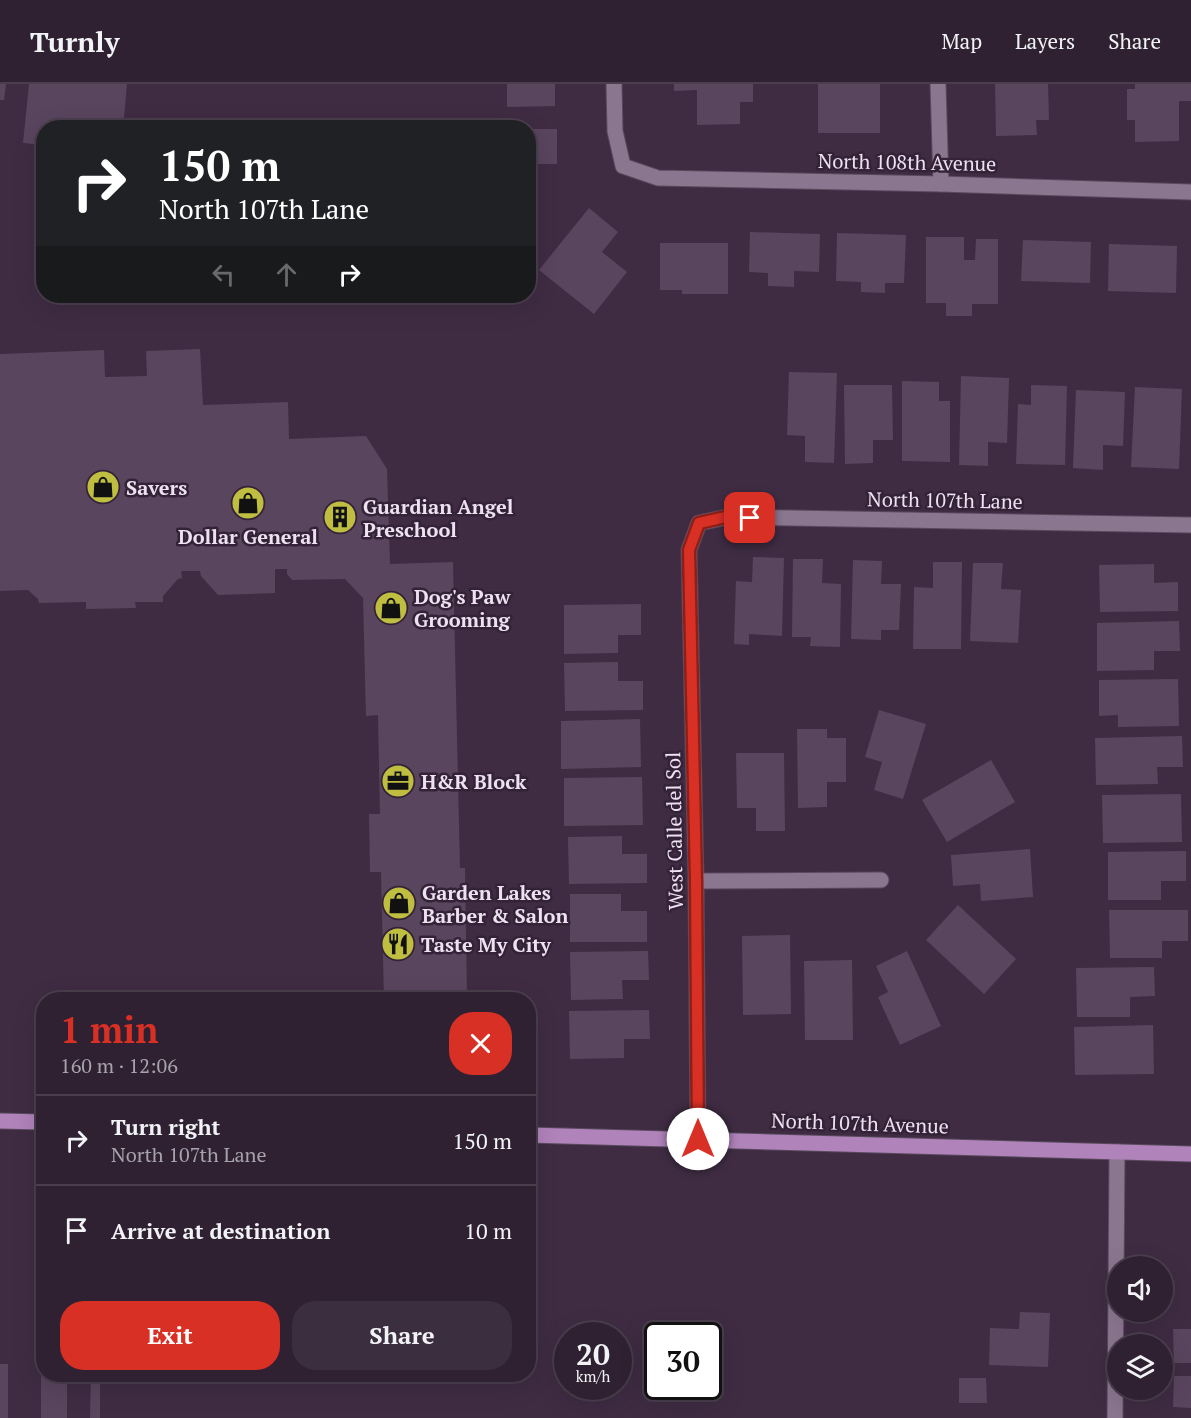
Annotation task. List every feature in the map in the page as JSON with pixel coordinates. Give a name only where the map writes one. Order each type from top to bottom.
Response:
[{"type":"main road","points":[[0,1121],[36,1122]]},
{"type":"main road","name":"North 107th Avenue","points":[[536,1135],[1191,1154]]},
{"type":"street","name":"North 108th Avenue","points":[[614,84],[615,132],[623,166],[658,178],[1191,192]]},
{"type":"street","points":[[938,84],[941,184]]},
{"type":"street","name":"North 107th Lane","points":[[699,523],[726,517],[1191,525]]},
{"type":"street","name":"West Calle del Sol","points":[[698,1139],[696,881],[689,550],[699,523]]},
{"type":"street","points":[[696,881],[880,880]]},
{"type":"street","points":[[1115,1418],[1117,1152]]},
{"type":"building","points":[[0,84],[6,84],[4,100],[0,100]]},
{"type":"building","points":[[29,84],[127,84],[124,120],[36,120],[36,144],[23,143]]},
{"type":"building","points":[[507,84],[555,84],[555,106],[507,107]]},
{"type":"building","points":[[674,84],[753,84],[753,102],[740,102],[740,124],[697,125],[697,90],[674,91]]},
{"type":"building","points":[[818,84],[880,84],[880,133],[818,133]]},
{"type":"building","points":[[995,84],[1048,84],[1049,120],[1036,120],[1037,135],[996,136]]},
{"type":"building","points":[[1135,84],[1191,84],[1191,101],[1179,101],[1179,141],[1135,142],[1135,120],[1127,120],[1127,89],[1135,89]]},
{"type":"building","points":[[536,129],[557,129],[557,164],[536,164]]},
{"type":"building","points":[[589,208],[618,232],[602,252],[627,272],[594,314],[539,270]]},
{"type":"building","points":[[750,232],[820,234],[819,272],[794,271],[794,287],[768,286],[768,273],[749,272]]},
{"type":"building","points":[[837,233],[906,235],[904,283],[885,283],[885,293],[861,292],[861,282],[836,281]]},
{"type":"building","points":[[926,237],[964,237],[964,260],[975,260],[976,239],[998,239],[998,304],[972,304],[972,316],[946,316],[946,303],[926,303]]},
{"type":"building","points":[[1023,240],[1091,242],[1090,283],[1021,281]]},
{"type":"building","points":[[660,243],[728,243],[728,294],[682,294],[682,290],[660,290]]},
{"type":"building","points":[[1109,244],[1177,246],[1176,293],[1108,291]]},
{"type":"building","points":[[200,349],[203,405],[288,402],[289,439],[366,436],[387,469],[390,564],[453,562],[460,868],[465,868],[467,992],[384,992],[381,872],[370,872],[369,814],[380,814],[378,715],[366,716],[363,598],[345,579],[292,580],[287,574],[287,569],[275,569],[275,593],[218,595],[201,576],[200,571],[181,571],[182,578],[178,579],[163,596],[163,602],[135,602],[136,608],[86,609],[86,602],[39,603],[38,599],[28,590],[0,591],[0,354],[104,350],[105,377],[147,376],[146,351]]},
{"type":"building","points":[[789,372],[837,373],[834,463],[805,462],[805,436],[787,435]]},
{"type":"building","points":[[961,376],[1009,378],[1007,443],[988,442],[988,466],[959,465]]},
{"type":"building","points":[[902,381],[939,382],[939,401],[950,401],[950,462],[902,461]]},
{"type":"building","points":[[844,385],[892,385],[893,440],[873,440],[873,463],[845,464]]},
{"type":"building","points":[[1031,385],[1067,386],[1065,465],[1016,464],[1018,404],[1031,405]]},
{"type":"building","points":[[1135,387],[1182,389],[1179,469],[1131,467]]},
{"type":"building","points":[[1076,390],[1125,392],[1123,446],[1103,445],[1103,470],[1073,468]]},
{"type":"building","points":[[753,557],[784,558],[782,636],[749,634],[749,645],[734,644],[736,581],[752,582]]},
{"type":"building","points":[[793,559],[823,559],[822,583],[841,584],[840,647],[810,646],[811,637],[792,637]]},
{"type":"building","points":[[853,560],[882,561],[881,584],[901,584],[899,630],[881,630],[881,640],[851,639]]},
{"type":"building","points":[[933,562],[962,562],[961,649],[913,649],[914,587],[933,588]]},
{"type":"building","points":[[973,563],[1003,563],[1001,589],[1021,590],[1018,643],[970,641]]},
{"type":"building","points":[[1154,564],[1154,583],[1178,582],[1178,611],[1100,612],[1099,565]]},
{"type":"building","points":[[641,604],[641,635],[618,635],[618,653],[564,654],[564,605]]},
{"type":"building","points":[[1179,621],[1180,651],[1154,651],[1154,670],[1097,671],[1097,623]]},
{"type":"building","points":[[618,662],[618,681],[643,681],[643,710],[565,711],[564,663]]},
{"type":"building","points":[[1178,679],[1179,726],[1118,727],[1118,715],[1099,716],[1099,680]]},
{"type":"building","points":[[879,710],[926,724],[903,799],[874,790],[882,762],[865,757]]},
{"type":"building","points":[[640,719],[641,767],[561,769],[561,721]]},
{"type":"building","points":[[797,729],[827,729],[827,738],[846,738],[846,782],[827,782],[827,807],[798,808]]},
{"type":"building","points":[[1182,736],[1183,767],[1157,767],[1158,784],[1096,785],[1095,738]]},
{"type":"building","points":[[736,753],[784,753],[785,831],[756,831],[756,808],[737,808]]},
{"type":"building","points":[[991,760],[1015,802],[947,842],[922,800]]},
{"type":"building","points":[[642,777],[643,825],[564,826],[564,778]]},
{"type":"building","points":[[1181,794],[1182,842],[1103,843],[1102,795]]},
{"type":"building","points":[[622,836],[622,854],[647,854],[647,883],[569,884],[568,837]]},
{"type":"building","points":[[1030,849],[1033,897],[981,901],[980,884],[953,886],[951,855]]},
{"type":"building","points":[[1186,851],[1186,881],[1161,881],[1161,900],[1108,900],[1108,852]]},
{"type":"building","points":[[570,894],[621,894],[621,911],[647,911],[647,942],[570,942]]},
{"type":"building","points":[[958,905],[1016,959],[984,994],[926,940]]},
{"type":"building","points":[[1109,910],[1188,910],[1188,941],[1162,941],[1162,958],[1110,958]]},
{"type":"building","points":[[790,935],[791,1014],[743,1015],[742,936]]},
{"type":"building","points":[[648,951],[649,980],[622,980],[623,999],[571,1000],[570,952]]},
{"type":"building","points":[[907,951],[941,1026],[900,1045],[878,997],[888,992],[876,966]]},
{"type":"building","points":[[852,960],[853,1040],[805,1040],[804,961]]},
{"type":"building","points":[[1154,967],[1155,996],[1130,997],[1130,1017],[1077,1017],[1076,968]]},
{"type":"building","points":[[649,1010],[650,1039],[624,1039],[624,1058],[570,1059],[569,1011]]},
{"type":"building","points":[[1153,1025],[1154,1074],[1075,1075],[1074,1027]]},
{"type":"building","points":[[1020,1312],[1050,1313],[1048,1367],[989,1365],[990,1328],[1019,1329]]},
{"type":"building","points":[[1173,1329],[1191,1329],[1191,1363],[1174,1363]]},
{"type":"building","points":[[0,1364],[8,1364],[8,1418],[0,1418]]},
{"type":"building","points":[[1174,1376],[1191,1376],[1191,1408],[1173,1407]]},
{"type":"building","points":[[959,1378],[986,1378],[987,1403],[959,1403]]},
{"type":"building","points":[[41,1382],[67,1382],[67,1418],[41,1418]]},
{"type":"building","points":[[91,1382],[100,1382],[100,1418],[90,1418]]},
{"type":"place","name":"Savers","points":[[103,487]]},
{"type":"place","name":"Dollar General","points":[[248,503]]},
{"type":"place","name":"Guardian Angel Preschool","points":[[340,517]]},
{"type":"place","name":"Dog's Paw Grooming","points":[[391,608]]},
{"type":"place","name":"H&R Block","points":[[398,781]]},
{"type":"place","name":"Garden Lakes Barber & Salon","points":[[399,903]]},
{"type":"place","name":"Taste My City","points":[[398,944]]},
{"type":"route","points":[[698,1139],[696,881],[689,550],[699,523],[726,517],[750,518]]}]
